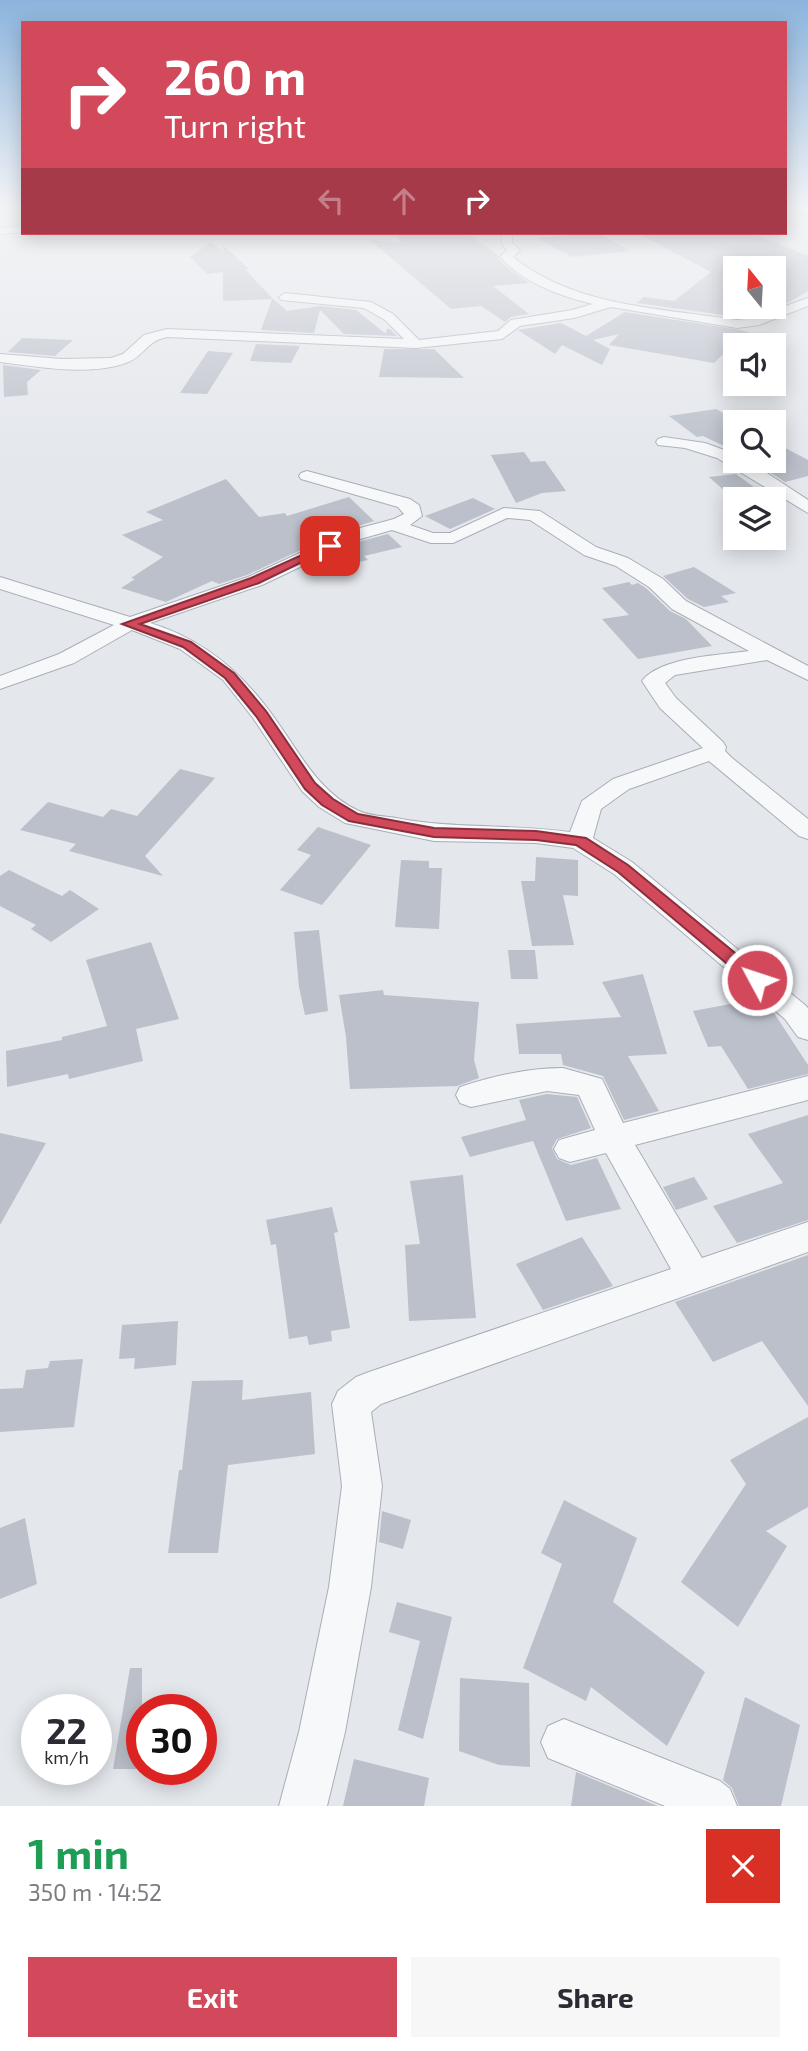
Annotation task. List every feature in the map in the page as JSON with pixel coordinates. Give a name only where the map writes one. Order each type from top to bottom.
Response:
[{"type":"street","points":[[561,293],[737,324],[754,322],[808,302]]},
{"type":"street","points":[[285,297],[368,305],[389,317],[416,344]]},
{"type":"street","points":[[0,358],[112,362],[124,360],[143,339],[167,332],[416,344],[502,335],[516,323],[574,314],[610,303]]},
{"type":"street","points":[[664,442],[680,442],[723,452],[808,508]]},
{"type":"street","points":[[0,683],[43,669],[112,636],[128,624],[255,581],[351,536],[394,525],[413,516],[413,509],[404,503],[307,476]]},
{"type":"street","points":[[394,525],[431,538],[453,538],[504,513],[534,515],[590,551],[622,562],[656,583],[679,605],[808,674]]},
{"type":"street","points":[[0,583],[65,601],[187,645],[230,676],[261,714],[310,786],[327,802],[354,818],[434,833],[536,835],[580,841],[623,868],[795,1012],[808,1029]]},
{"type":"street","points":[[713,752],[715,747],[668,703],[653,681],[669,670],[773,653]]},
{"type":"street","points":[[580,841],[590,806],[621,784],[713,752]]},
{"type":"street","points":[[713,752],[736,776],[767,797],[808,831]]},
{"type":"street","points":[[471,1095],[545,1079],[574,1078],[592,1087],[612,1137],[624,1152],[649,1204],[695,1277]]},
{"type":"street","points":[[570,1149],[808,1088]]},
{"type":"street","points":[[303,1806],[322,1732],[350,1587],[362,1486],[351,1404],[369,1390],[808,1237]]},
{"type":"street","points":[[564,1742],[703,1798],[713,1806]]},
{"type":"building","points":[[223,293],[268,293],[287,311],[320,306],[356,310],[386,334],[387,329],[390,329],[397,336],[344,334],[320,310],[314,333],[261,330],[272,299],[223,301]]},
{"type":"building","points":[[433,293],[502,293],[529,314],[511,317],[505,322],[481,306],[451,309]]},
{"type":"building","points":[[684,293],[723,293],[723,315],[637,303],[644,297],[674,301]]},
{"type":"building","points":[[786,293],[804,293],[786,303]]},
{"type":"building","points":[[625,312],[750,333],[723,333],[723,355],[714,363],[609,345],[619,334],[593,340],[610,349],[602,365],[562,345],[555,354],[518,330],[561,323],[586,336]]},
{"type":"building","points":[[22,338],[73,340],[55,356],[8,352]]},
{"type":"building","points":[[256,344],[300,346],[291,363],[250,361]]},
{"type":"building","points":[[384,349],[434,349],[464,378],[379,377]]},
{"type":"building","points":[[208,351],[233,353],[207,394],[180,393]]},
{"type":"building","points":[[3,365],[41,370],[27,382],[28,395],[4,397]]},
{"type":"building","points":[[716,409],[723,413],[723,445],[703,436],[697,437],[669,416]]},
{"type":"building","points":[[786,448],[808,460],[808,476],[785,482],[772,473],[786,473]]},
{"type":"building","points":[[524,452],[531,462],[545,461],[566,491],[542,493],[516,503],[491,455]]},
{"type":"building","points":[[736,474],[754,487],[723,487],[723,489],[709,477]]},
{"type":"building","points":[[226,479],[259,517],[285,513],[287,516],[349,497],[374,521],[344,530],[247,575],[219,584],[212,581],[166,602],[121,588],[135,579],[131,578],[163,557],[122,535],[163,520],[146,512]]},
{"type":"building","points":[[473,498],[495,509],[450,529],[425,516]]},
{"type":"building","points":[[388,534],[402,547],[364,556],[368,560],[327,569],[319,561],[358,542]]},
{"type":"building","points":[[694,567],[736,593],[721,596],[729,602],[704,607],[688,599],[663,576]]},
{"type":"building","points":[[629,582],[632,585],[638,583],[670,611],[686,619],[712,646],[638,659],[602,619],[629,615],[602,588]]},
{"type":"building","points":[[180,769],[215,778],[145,856],[163,876],[69,851],[76,844],[20,830],[48,802],[103,817],[111,809],[137,816]]},
{"type":"building","points":[[318,827],[371,845],[322,905],[280,890],[311,855],[297,850]]},
{"type":"building","points":[[536,857],[578,860],[578,896],[563,895],[574,945],[532,946],[521,881],[535,881]]},
{"type":"building","points":[[401,860],[429,861],[429,868],[442,868],[439,929],[395,927]]},
{"type":"building","points":[[9,870],[62,896],[70,890],[99,909],[51,942],[31,929],[36,925],[0,906],[0,876]]},
{"type":"building","points":[[319,930],[328,1011],[305,1015],[299,987],[294,932]]},
{"type":"building","points":[[151,942],[179,1019],[136,1029],[143,1061],[69,1079],[68,1074],[7,1087],[6,1051],[62,1040],[62,1037],[107,1026],[86,960]]},
{"type":"building","points":[[508,950],[535,950],[538,979],[511,979]]},
{"type":"building","points":[[643,974],[667,1054],[628,1056],[659,1111],[624,1120],[603,1076],[563,1065],[561,1054],[519,1054],[516,1024],[621,1017],[602,982]]},
{"type":"building","points":[[383,990],[384,995],[479,1002],[474,1060],[479,1078],[457,1086],[350,1089],[339,995]]},
{"type":"building","points":[[757,999],[774,1013],[808,1065],[808,1074],[748,1089],[721,1046],[708,1047],[693,1011]]},
{"type":"building","points":[[547,1094],[577,1097],[591,1128],[557,1139],[552,1148],[557,1159],[571,1165],[597,1158],[621,1209],[566,1221],[533,1141],[470,1157],[461,1137],[526,1120],[519,1100]]},
{"type":"building","points":[[808,1115],[808,1220],[737,1243],[713,1206],[783,1183],[748,1134]]},
{"type":"building","points":[[0,1133],[46,1143],[0,1225]]},
{"type":"building","points":[[463,1175],[476,1318],[409,1321],[405,1245],[420,1244],[410,1181]]},
{"type":"building","points":[[694,1177],[708,1199],[676,1210],[663,1187]]},
{"type":"building","points":[[332,1207],[338,1232],[334,1233],[350,1328],[331,1331],[332,1341],[309,1345],[307,1336],[289,1339],[276,1244],[271,1245],[266,1220]]},
{"type":"building","points":[[582,1237],[613,1286],[543,1310],[516,1264]]},
{"type":"building","points":[[808,1255],[808,1406],[762,1341],[713,1362],[675,1302]]},
{"type":"building","points":[[178,1321],[176,1365],[134,1369],[135,1358],[119,1359],[122,1325]]},
{"type":"building","points":[[83,1359],[74,1427],[0,1432],[0,1389],[23,1388],[26,1370],[48,1368],[50,1361]]},
{"type":"building","points":[[243,1380],[242,1400],[311,1392],[315,1454],[228,1465],[218,1553],[168,1553],[179,1470],[182,1470],[192,1381]]},
{"type":"building","points":[[808,1417],[808,1507],[766,1531],[787,1546],[738,1627],[681,1582],[746,1484],[730,1460]]},
{"type":"building","points":[[564,1500],[637,1538],[613,1602],[705,1672],[667,1746],[591,1687],[586,1701],[523,1668],[562,1564],[541,1553]]},
{"type":"building","points":[[382,1511],[411,1520],[403,1549],[379,1542]]},
{"type":"building","points":[[25,1518],[37,1584],[0,1599],[0,1528]]},
{"type":"building","points":[[397,1602],[452,1617],[423,1739],[398,1730],[420,1641],[389,1632]]},
{"type":"building","points":[[130,1668],[142,1668],[142,1694],[126,1694],[126,1769],[113,1769]]},
{"type":"building","points":[[460,1678],[529,1683],[530,1767],[499,1765],[459,1751]]},
{"type":"building","points":[[745,1697],[800,1725],[781,1806],[739,1806],[732,1788],[723,1780]]},
{"type":"building","points":[[354,1759],[429,1778],[424,1806],[343,1806]]},
{"type":"building","points":[[576,1772],[658,1806],[571,1806]]},
{"type":"route","points":[[330,546],[255,581],[128,624],[149,629],[187,645],[230,676],[261,714],[310,786],[327,802],[354,818],[434,833],[536,835],[580,841],[623,868],[757,980]]}]
